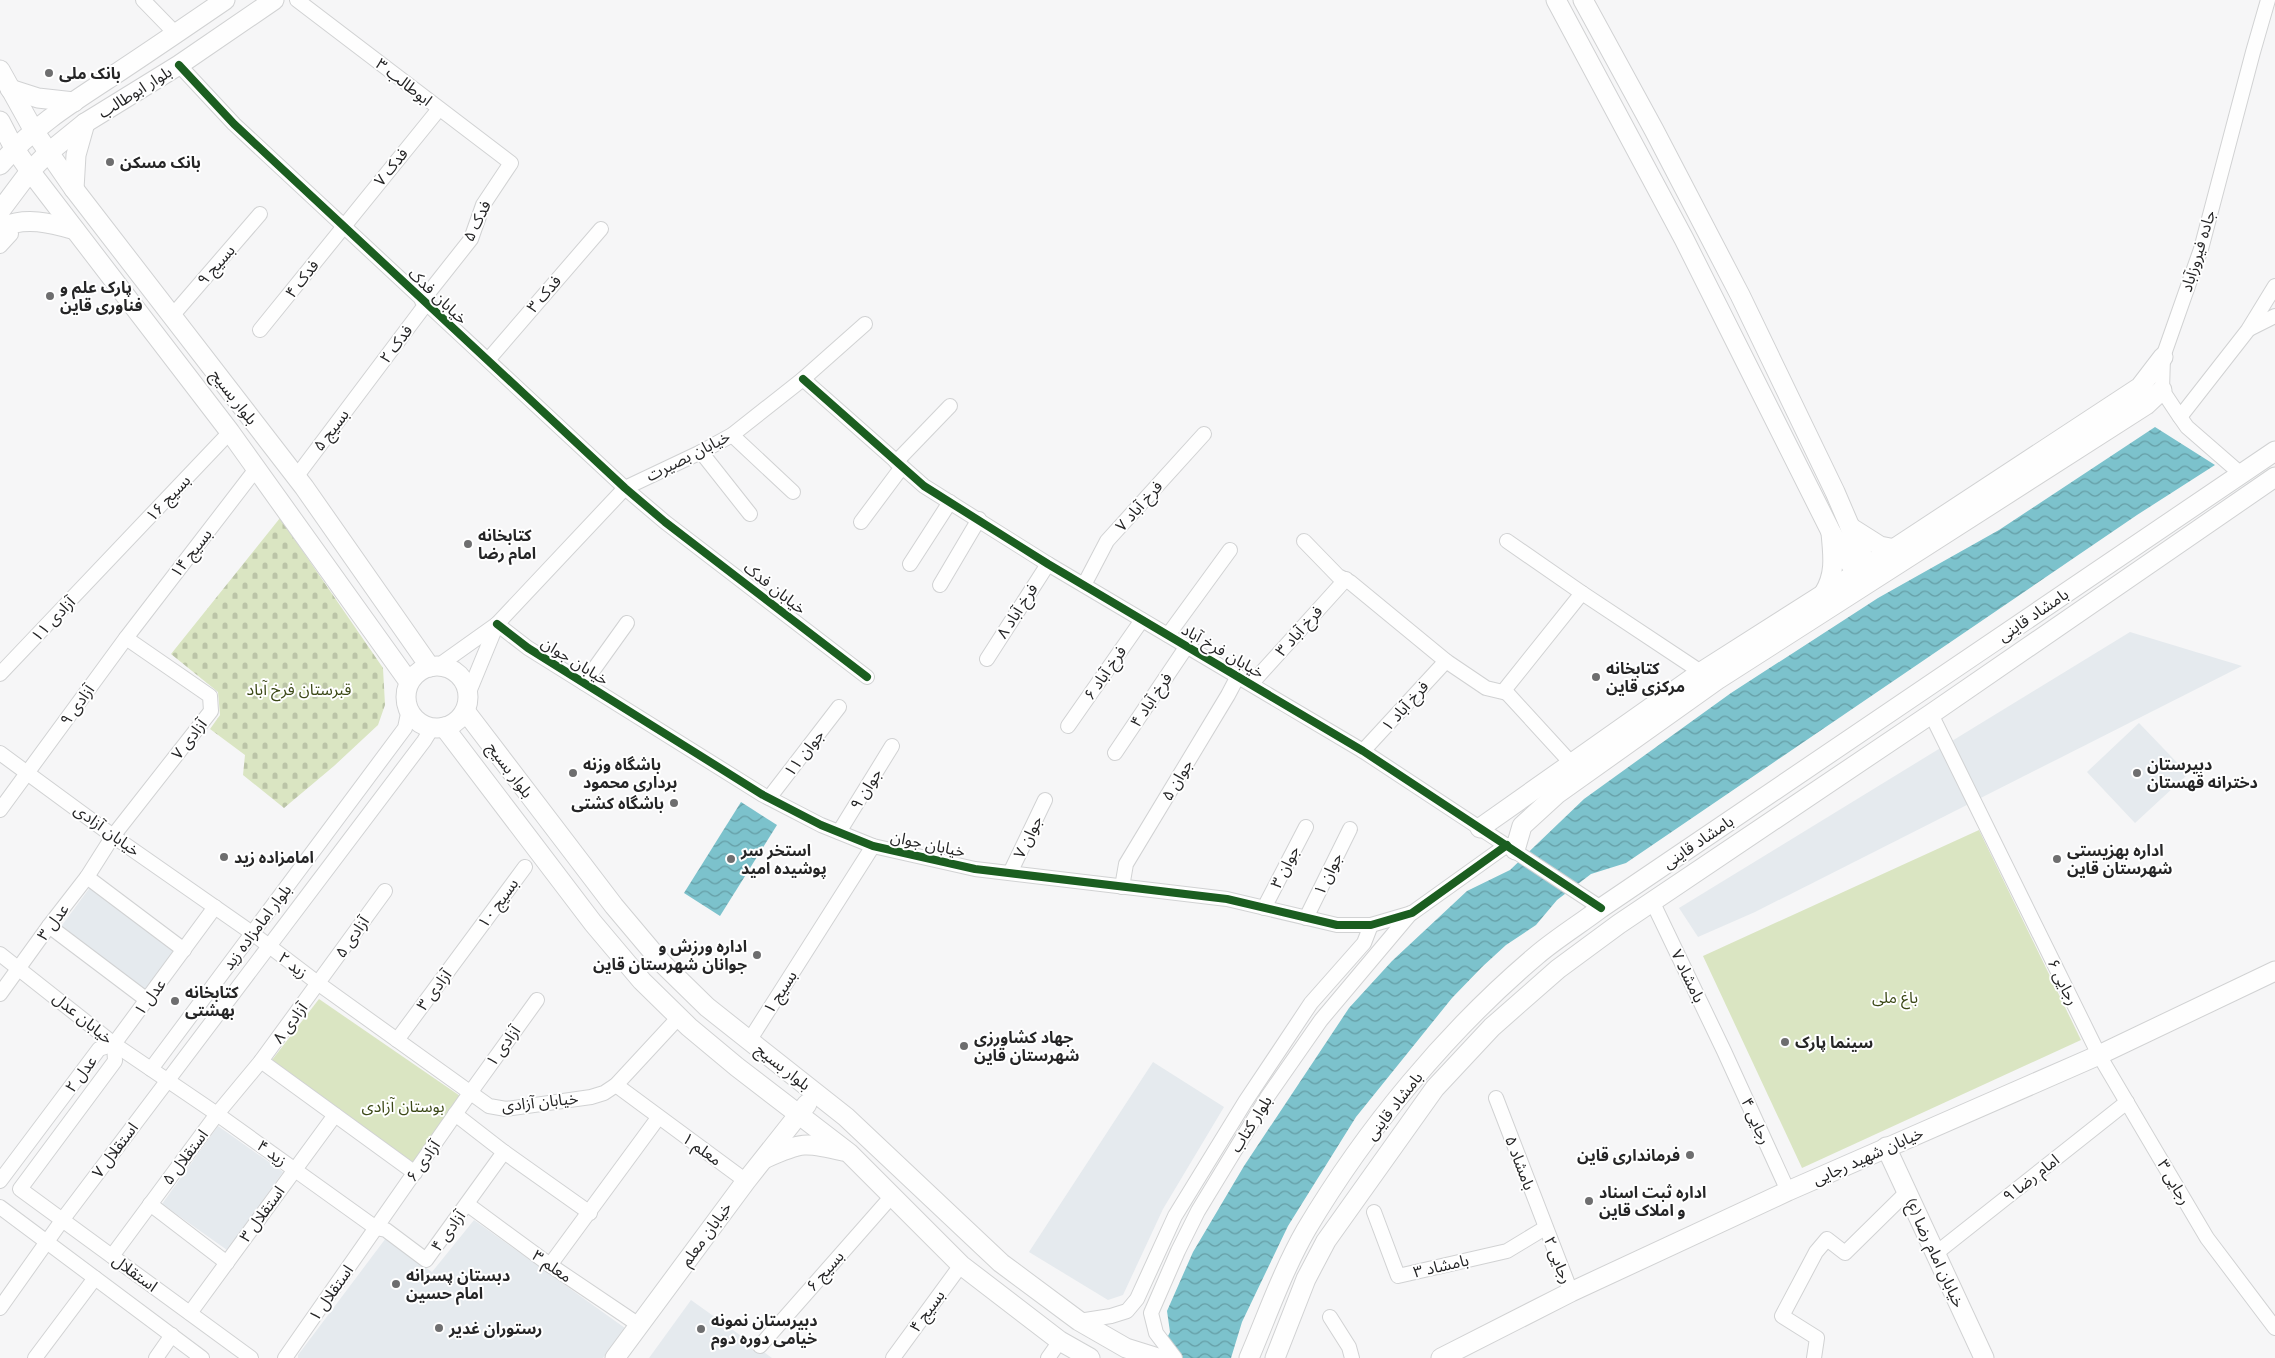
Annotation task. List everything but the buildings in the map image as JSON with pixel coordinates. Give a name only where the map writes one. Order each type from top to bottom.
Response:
[{"type":"main road","name":"بلوار ابوطالب","points":[[0,165],[14,148],[34,131],[225,0]]},
{"type":"main road","name":"بلوار ابوطالب","points":[[0,211],[30,171],[48,153],[85,123],[178,65],[274,0]]},
{"type":"main road","points":[[1556,0],[1684,239],[1831,532],[1865,577]]},
{"type":"main road","points":[[1583,0],[1654,130],[1740,295],[1850,527],[1865,577]]},
{"type":"main road","name":"بلوار بسیج","points":[[0,70],[34,131],[74,189],[296,477],[434,666]]},
{"type":"main road","points":[[10,89],[38,98],[74,102]]},
{"type":"main road","name":"بلوار بسیج","points":[[0,121],[14,148],[30,171],[230,432],[409,682]]},
{"type":"main road","points":[[74,189],[76,155],[85,123]]},
{"type":"main road","points":[[5,231],[28,221],[47,222],[75,230]]},
{"type":"main road","points":[[1480,828],[1701,672],[1824,593],[1865,577],[1895,549],[2140,387],[2163,357]]},
{"type":"main road","points":[[1511,848],[1522,826],[1558,794],[1718,680],[1865,577],[2146,405],[2162,390]]},
{"type":"main road","name":"بامشاد قاینی","points":[[1249,1358],[1306,1231],[1362,1147],[1420,1072],[1473,1014],[1538,955],[1601,908],[2275,451]]},
{"type":"main road","name":"بامشاد قاینی","points":[[1275,1358],[1306,1279],[1326,1241],[1383,1159],[1441,1082],[1492,1027],[1558,969],[1652,901],[1931,714],[2275,477]]},
{"type":"main road","points":[[1850,527],[1880,546],[1895,549]]},
{"type":"main road","points":[[1824,593],[1832,582],[1834,565],[1831,532]]},
{"type":"main road","points":[[2026,620],[2039,638]]},
{"type":"main road","points":[[443,665],[461,675],[469,692],[466,712],[451,726],[438,728],[414,719],[406,701],[409,682],[424,668],[434,666],[443,665]]},
{"type":"main road","name":"بلوار بسیج","points":[[466,712],[614,906],[662,963],[707,1007],[846,1117],[1002,1263],[1079,1321],[1126,1348],[1158,1358]]},
{"type":"main road","name":"بلوار بسیج","points":[[438,728],[593,923],[642,981],[679,1017],[737,1067],[850,1153],[891,1197],[961,1265],[1060,1341],[1090,1358]]},
{"type":"main road","name":"خیابان شهید رجایی","points":[[1441,1358],[1461,1353],[1571,1292],[1788,1191],[2099,1055],[2275,970]]},
{"type":"main road","name":"خیابان معلم","points":[[615,1358],[746,1181],[816,1094]]},
{"type":"main road","points":[[763,1159],[796,1146],[811,1144],[850,1153]]},
{"type":"main road","name":"خیابان امام رضا (ع)","points":[[1886,1147],[1984,1358]]},
{"type":"main road","points":[[1288,1269],[1306,1279]]},
{"type":"street","points":[[143,0],[176,34]]},
{"type":"street","name":"ابوطالب ۳","points":[[297,0],[511,163]]},
{"type":"street","name":"جاده فیروزآباد","points":[[2162,390],[2163,357],[2201,249],[2252,52],[2268,0]]},
{"type":"street","name":"خیابان فدک","points":[[178,65],[234,124],[625,488],[665,522],[867,677]]},
{"type":"street","name":"فدک ۷","points":[[343,226],[439,109]]},
{"type":"street","name":"فدک ۵","points":[[424,302],[471,238],[483,205],[511,163]]},
{"type":"street","name":"بسیج ۹","points":[[172,316],[260,214]]},
{"type":"street","name":"فدک ۴","points":[[260,330],[343,226]]},
{"type":"street","name":"فدک ۳","points":[[488,360],[601,229]]},
{"type":"street","points":[[0,246],[5,231]]},
{"type":"street","points":[[2180,417],[2248,330],[2275,286]]},
{"type":"street","name":"فدک ۲","points":[[366,384],[424,302]]},
{"type":"street","points":[[2248,330],[2275,316]]},
{"type":"street","name":"خیابان بصیرت","points":[[497,624],[625,488],[732,435],[803,379],[865,324]]},
{"type":"street","name":"خیابان فرخ آباد","points":[[803,379],[924,486],[1048,564],[1363,751],[1601,908]]},
{"type":"street","name":"بسیج ۵","points":[[296,477],[366,384]]},
{"type":"street","points":[[2162,390],[2187,427],[2241,474]]},
{"type":"street","points":[[861,522],[899,465],[950,406]]},
{"type":"street","name":"بسیج ۱۶","points":[[105,564],[230,432]]},
{"type":"street","name":"فرخ آباد ۷","points":[[1084,585],[1107,541],[1204,434]]},
{"type":"street","points":[[732,435],[793,492]]},
{"type":"street","points":[[701,452],[750,514]]},
{"type":"street","name":"بسیج ۱۴","points":[[126,638],[256,469]]},
{"type":"street","points":[[910,564],[950,502]]},
{"type":"street","points":[[940,585],[979,519]]},
{"type":"street","points":[[1304,541],[1338,576],[1346,580],[1446,661],[1486,688],[1507,693],[1572,764]]},
{"type":"street","points":[[1506,541],[1701,672]]},
{"type":"street","points":[[1168,635],[1230,550]]},
{"type":"street","name":"آزادی ۱۱","points":[[0,674],[105,564]]},
{"type":"street","name":"فرخ آباد ۸","points":[[987,659],[1048,564]]},
{"type":"street","name":"فرخ آباد ۳","points":[[1252,684],[1346,580]]},
{"type":"street","points":[[1507,693],[1507,684],[1582,593]]},
{"type":"street","name":"فرخ آباد ۶","points":[[1068,726],[1142,620]]},
{"type":"street","points":[[584,683],[627,623]]},
{"type":"street","points":[[434,666],[497,624]]},
{"type":"street","points":[[469,692],[497,624]]},
{"type":"street","name":"خیابان جوان","points":[[497,624],[528,648],[769,798],[821,825],[873,846],[976,869],[1190,894],[1264,908],[1337,925],[1371,925],[1412,913]]},
{"type":"street","name":"آزادی ۹","points":[[0,810],[126,638]]},
{"type":"street","name":"آزادی ۷","points":[[113,836],[211,711],[210,696],[126,638]]},
{"type":"street","name":"فرخ آباد ۴","points":[[1115,753],[1187,646]]},
{"type":"street","name":"فرخ آباد ۱","points":[[1363,751],[1446,661]]},
{"type":"street","name":"جوان ۵","points":[[1122,887],[1126,864],[1238,676]]},
{"type":"street","name":"جوان ۱۱","points":[[769,798],[840,707]]},
{"type":"street","name":"بلوار امامزاده زید","points":[[151,1069],[405,728],[410,709]]},
{"type":"street","name":"رجایی ۶","points":[[1931,714],[2099,1055]]},
{"type":"street","name":"بلوار امامزاده زید","points":[[167,1080],[424,741],[438,728]]},
{"type":"street","name":"جوان ۹","points":[[839,832],[892,746]]},
{"type":"street","name":"خیابان آزادی","points":[[0,753],[29,772],[113,836],[252,933]]},
{"type":"street","name":"جوان ۷","points":[[1010,873],[1045,800]]},
{"type":"street","name":"جوان ۳","points":[[1264,908],[1306,826]]},
{"type":"street","name":"جوان ۱","points":[[1306,918],[1350,829]]},
{"type":"street","name":"عدل ۳","points":[[0,994],[49,926],[88,877],[113,836]]},
{"type":"street","name":"بسیج ۱","points":[[749,1040],[873,846]]},
{"type":"street","points":[[1412,913],[1511,848]]},
{"type":"street","name":"بسیج ۱۰","points":[[472,939],[525,867]]},
{"type":"street","points":[[88,877],[184,950]]},
{"type":"street","name":"آزادی ۵","points":[[319,984],[385,891]]},
{"type":"street","name":"بامشاد ۷","points":[[1652,901],[1724,1052]]},
{"type":"street","name":"عدل ۱","points":[[114,1044],[215,907]]},
{"type":"street","name":"بلوار کتاب","points":[[1175,1358],[1156,1333],[1151,1313],[1156,1298],[1198,1211],[1268,1096],[1321,1020],[1412,913]]},
{"type":"street","name":"بلوار کتاب","points":[[1079,1321],[1112,1316],[1127,1310],[1138,1299],[1175,1216],[1244,1102],[1311,1004],[1364,943],[1371,925]]},
{"type":"street","points":[[49,926],[147,1000]]},
{"type":"street","name":"زید ۲","points":[[252,933],[319,984]]},
{"type":"street","name":"آزادی ۳","points":[[397,1040],[472,939]]},
{"type":"street","name":"خیابان عدل","points":[[0,954],[114,1044],[167,1080]]},
{"type":"street","name":"خیابان آزادی","points":[[319,984],[489,1106],[506,1109],[591,1096],[604,1092],[616,1085],[679,1017]]},
{"type":"street","name":"آزادی ۸","points":[[261,1062],[319,984]]},
{"type":"street","name":"آزادی ۱","points":[[470,1093],[537,1000]]},
{"type":"street","name":"عدل ۲","points":[[0,1181],[100,1049],[114,1044],[115,1061],[20,1189]]},
{"type":"street","name":"رجایی ۴","points":[[1724,1052],[1788,1191]]},
{"type":"street","name":"رجایی ۳","points":[[2099,1055],[2207,1238],[2275,1328]]},
{"type":"street","points":[[261,1062],[415,1173]]},
{"type":"street","name":"استقلال ۵","points":[[112,1256],[217,1114],[261,1062]]},
{"type":"street","name":"زید ۴","points":[[167,1080],[376,1228]]},
{"type":"street","name":"استقلال ۷","points":[[0,1308],[63,1219],[167,1080]]},
{"type":"street","name":"معلم ۱","points":[[616,1085],[658,1118],[746,1181]]},
{"type":"street","name":"آزادی ۶","points":[[376,1228],[470,1093]]},
{"type":"street","name":"بامشاد ۵","points":[[1496,1098],[1545,1228]]},
{"type":"street","name":"امام رضا ۹","points":[[1935,1254],[2127,1102]]},
{"type":"street","points":[[455,1114],[504,1152],[590,1213]]},
{"type":"street","name":"استقلال ۳","points":[[190,1314],[334,1115]]},
{"type":"street","points":[[550,1266],[658,1118]]},
{"type":"street","name":"آزادی ۴","points":[[376,1228],[386,1230],[426,1260],[504,1152]]},
{"type":"street","name":"استقلال","points":[[20,1189],[251,1358]]},
{"type":"street","points":[[1814,1358],[1817,1338],[1782,1316],[1816,1252],[1827,1239],[1845,1253],[1907,1192]]},
{"type":"street","name":"بسیج ۶","points":[[760,1346],[891,1197]]},
{"type":"street","points":[[150,1204],[226,1263]]},
{"type":"street","name":"معلم ۳","points":[[467,1204],[550,1266],[639,1325]]},
{"type":"street","name":"استقلال","points":[[0,1207],[202,1358]]},
{"type":"street","name":"بامشاد ۳","points":[[1374,1212],[1398,1276],[1507,1250],[1545,1228]]},
{"type":"street","name":"استقلال ۱","points":[[285,1358],[376,1228]]},
{"type":"street","name":"رجایی ۲","points":[[1545,1228],[1571,1292]]},
{"type":"street","name":"بسیج ۴","points":[[893,1358],[961,1265]]},
{"type":"street","points":[[35,1358],[95,1278]]},
{"type":"street","points":[[1142,1290],[1145,1297],[1153,1300],[1156,1298]]},
{"type":"street","points":[[1330,1318],[1349,1347],[1352,1358]]},
{"type":"street","points":[[156,1358],[172,1335]]},
{"type":"street","points":[[1048,1358],[1060,1341]]},
{"type":"shaded area","points":[[2130,632],[2242,666],[1755,912],[1698,937],[1679,908]]},
{"type":"shaded area","name":"دبیرستان دخترانه قهستان","points":[[2139,723],[2188,774],[2135,823],[2087,772]]},
{"type":"shaded area","points":[[91,886],[176,949],[145,991],[60,928]]},
{"type":"shaded area","points":[[1153,1062],[1224,1107],[1163,1209],[1123,1295],[1108,1300],[1029,1252]]},
{"type":"shaded area","points":[[218,1126],[283,1172],[227,1250],[162,1204]]},
{"type":"shaded area","points":[[474,1220],[625,1328],[603,1358],[298,1358],[298,1355],[386,1238],[432,1272]]},
{"type":"shaded area","name":"دبیرستان نمونه خیامی دوره دوم","points":[[691,1300],[772,1358],[649,1358]]},
{"type":"green space","name":"قبرستان فرخ آباد","points":[[280,518],[383,668],[385,705],[378,725],[334,766],[284,808],[243,775],[245,755],[210,729],[220,715],[218,692],[171,654]]},
{"type":"green space","name":"باغ ملی","points":[[1979,830],[2081,1040],[1802,1168],[1703,956]]},
{"type":"green space","name":"بوستان آزادی","points":[[319,999],[463,1098],[417,1166],[272,1060]]},
{"type":"water","points":[[2155,427],[2215,465],[2137,515],[1626,863],[1591,874],[1557,900],[1536,925],[1506,945],[1452,998],[1356,1117],[1288,1226],[1242,1322],[1231,1358],[1157,1358],[1170,1332],[1167,1311],[1193,1252],[1244,1166],[1349,1008],[1392,961],[1467,891],[1510,870],[1584,799],[1731,693],[1878,598],[1999,530]]},
{"type":"water","name":"استخر سر پوشیده امید","points":[[741,802],[777,825],[720,916],[684,893]]},
{"type":"cycle path","points":[[179,65],[234,124],[625,488],[665,522],[867,677]]},
{"type":"cycle path","points":[[803,379],[924,486],[1048,564],[1363,751],[1601,908]]},
{"type":"cycle path","points":[[497,624],[528,648],[763,795],[821,825],[873,846],[975,869],[1227,899],[1337,925],[1371,925],[1412,913],[1507,845]]},
{"type":"place","name":"بانک ملی","points":[[49,73]]},
{"type":"place","name":"بانک مسکن","points":[[110,162]]},
{"type":"place","name":"پارک علم و فناوری قاین","points":[[50,296]]},
{"type":"place","name":"کتابخانه امام رضا","points":[[468,544]]},
{"type":"place","name":"کتابخانه مرکزی قاین","points":[[1596,677]]},
{"type":"place","name":"باشگاه وزنه برداری محمود","points":[[573,773]]},
{"type":"place","name":"دبیرستان دخترانه قهستان","points":[[2137,773]]},
{"type":"place","name":"باشگاه کشتی","points":[[674,803]]},
{"type":"place","name":"امامزاده زید","points":[[224,857]]},
{"type":"place","name":"استخر سر پوشیده امید","points":[[731,859]]},
{"type":"place","name":"اداره بهزیستی شهرستان قاین","points":[[2057,859]]},
{"type":"place","name":"اداره ورزش و جوانان شهرستان قاین","points":[[757,955]]},
{"type":"place","name":"کتابخانه بهشتی","points":[[175,1001]]},
{"type":"place","name":"سینما پارک","points":[[1785,1042]]},
{"type":"place","name":"جهاد کشاورزی شهرستان قاین","points":[[964,1046]]},
{"type":"place","name":"فرمانداری قاین","points":[[1690,1155]]},
{"type":"place","name":"اداره ثبت اسناد و املاک قاین","points":[[1589,1201]]},
{"type":"place","name":"دبستان پسرانه امام حسین","points":[[396,1284]]},
{"type":"place","name":"رستوران غدیر","points":[[439,1328]]},
{"type":"place","name":"دبیرستان نمونه خیامی دوره دوم","points":[[701,1329]]}]
